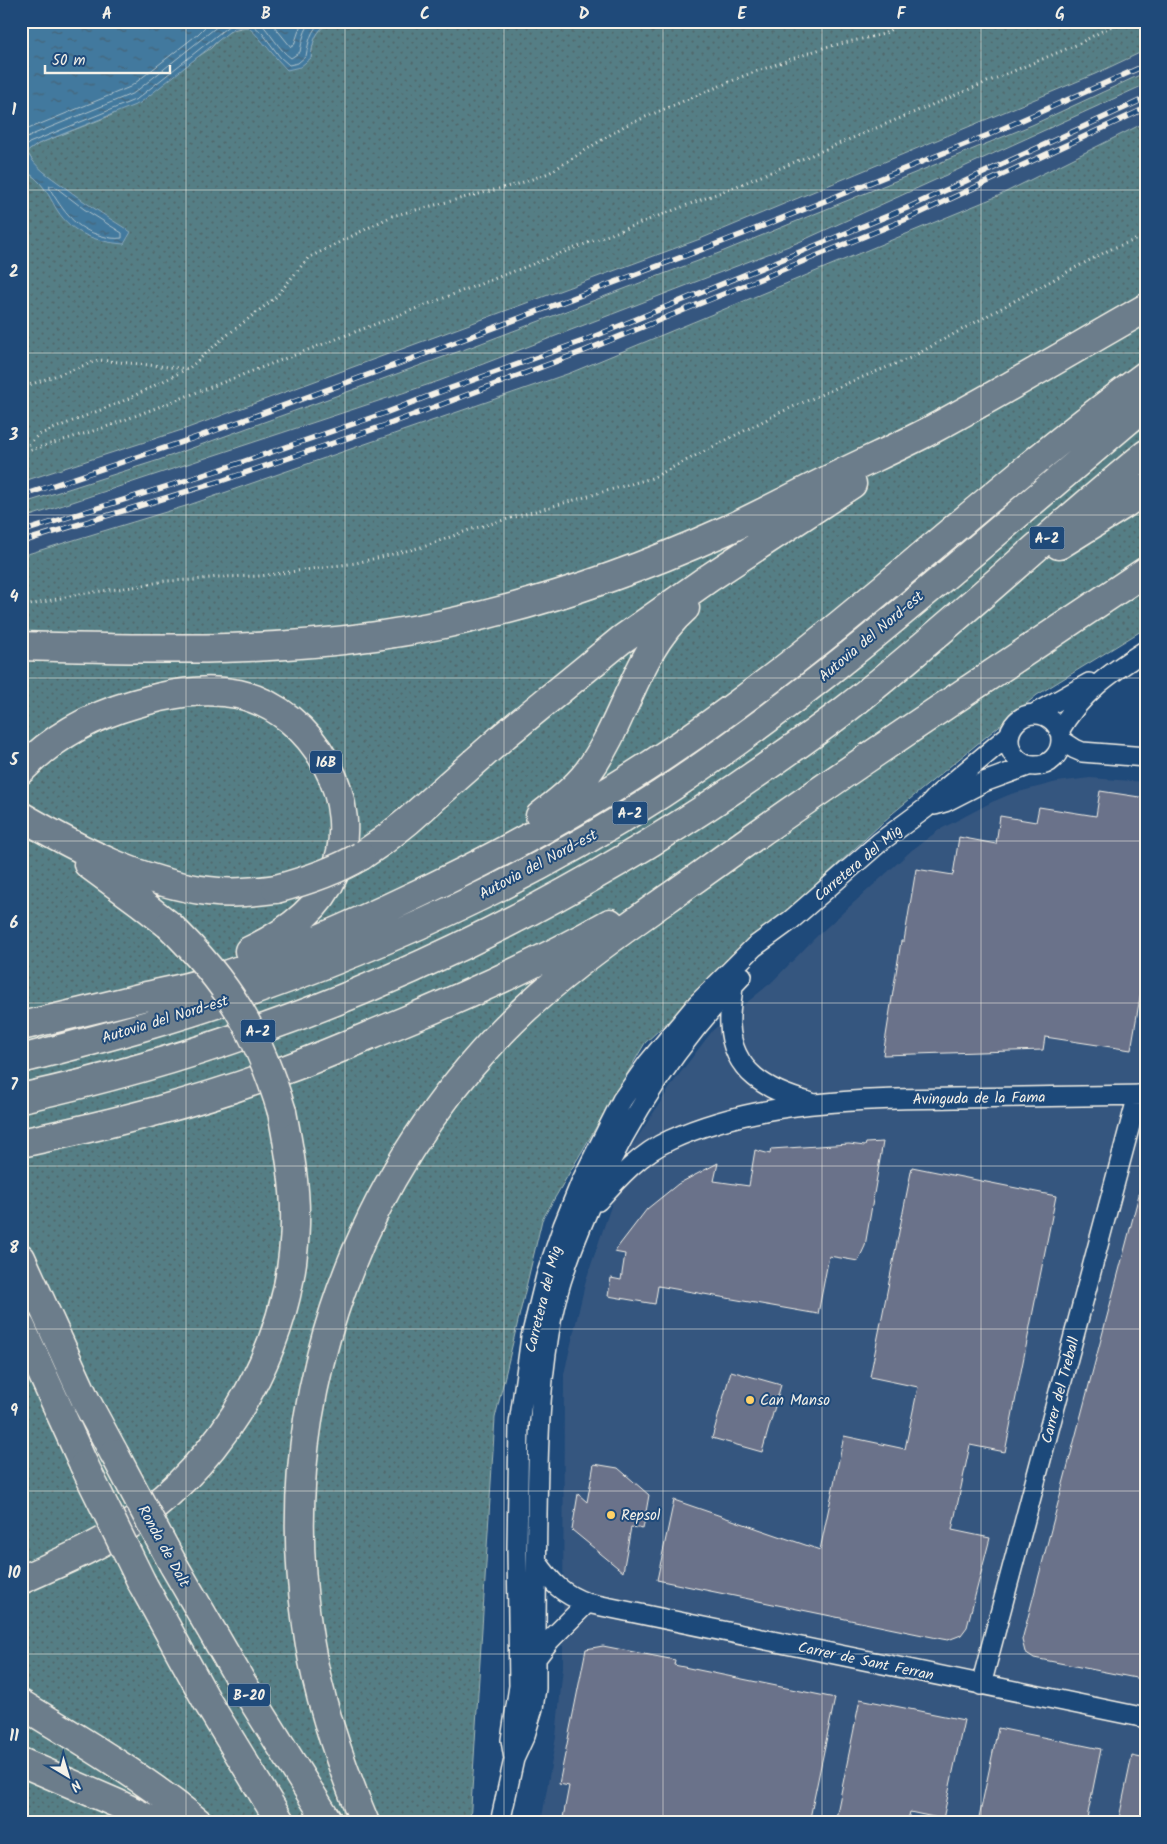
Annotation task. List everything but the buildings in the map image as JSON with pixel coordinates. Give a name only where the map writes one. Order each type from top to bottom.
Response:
[{"type":"highway","points":[[21,646],[190,649],[252,648],[377,636],[512,607],[611,578],[668,556],[729,529],[930,430],[1146,308]]},
{"type":"highway","points":[[21,1026],[199,983],[314,941],[438,884],[517,844],[612,789],[676,748],[730,710],[845,621],[1026,468],[1146,375]]},
{"type":"highway","name":"Autovia del Nord-est","points":[[21,1059],[165,1020],[254,991],[327,964],[399,935],[477,897],[602,830],[706,763],[784,707],[870,638],[1146,405]]},
{"type":"highway","points":[[28,823],[139,874],[165,883],[209,891],[254,892],[276,889],[334,871],[384,841],[505,735],[621,640],[702,583],[930,430]]},
{"type":"highway","name":"A-2","points":[[21,1098],[88,1083],[169,1061],[269,1028],[342,1000],[493,931],[629,857],[794,748],[848,707],[922,648],[1099,492],[1146,454]]},
{"type":"highway","points":[[994,585],[1146,489]]},
{"type":"highway","points":[[438,884],[516,834],[568,793],[588,772],[603,746],[642,666],[667,627],[713,583],[763,543]]},
{"type":"highway","points":[[365,1823],[336,1747],[318,1683],[306,1623],[301,1560],[302,1469],[311,1404],[332,1312],[352,1259],[376,1206],[422,1129],[459,1080],[496,1037],[536,999],[579,964],[757,834],[1146,571]]},
{"type":"highway","name":"16B","points":[[21,770],[49,746],[99,716],[154,698],[180,692],[238,694],[263,702],[283,714],[301,729],[316,745],[328,766],[336,783],[341,804],[343,827],[341,852],[334,875],[321,897],[287,929],[267,942],[139,998]]},
{"type":"highway","points":[[21,1580],[77,1555],[129,1526],[165,1497],[200,1464],[230,1424],[251,1390],[273,1338],[285,1301],[292,1262],[295,1224],[291,1155],[282,1112],[263,1056],[233,999],[193,948],[168,925],[106,877],[28,823]]},
{"type":"highway","points":[[21,1144],[131,1118],[213,1094],[286,1070],[442,1006],[580,940],[662,893],[757,834]]},
{"type":"highway","name":"Ronda de Dalt","points":[[21,1258],[86,1401],[173,1564],[242,1683],[330,1823]]},
{"type":"highway","name":"B-20","points":[[21,1327],[84,1465],[142,1583],[208,1704],[281,1823]]},
{"type":"highway","points":[[21,1571],[77,1555]]},
{"type":"highway","points":[[21,1704],[98,1751],[174,1803],[199,1823]]},
{"type":"highway","points":[[21,1762],[108,1799],[157,1823]]},
{"type":"street","points":[[1119,668],[1034,714],[1018,720],[1012,727],[1009,736],[1013,754],[1017,759],[1028,766],[1044,765],[1051,761],[1060,748],[1060,735],[1080,700],[1091,688],[1146,650]]},
{"type":"street","points":[[1034,714],[1052,720],[1060,735],[1074,749],[1082,752],[1146,758]]},
{"type":"street","name":"Carretera del Mig","points":[[514,1758],[510,1740],[519,1686],[517,1550],[519,1424],[531,1336],[546,1276],[563,1226],[581,1182],[622,1100],[648,1063],[708,993],[754,947],[791,920],[880,842],[926,808],[940,792],[1009,736]]},
{"type":"street","name":"Carretera del Mig","points":[[926,808],[945,802],[984,782],[1028,766]]},
{"type":"street","name":"Carretera del Mig","points":[[500,1823],[514,1758],[525,1735],[533,1708],[536,1688],[540,1405],[549,1332],[559,1290],[600,1181],[622,1138],[650,1091],[708,1014],[768,950],[791,920]]},
{"type":"street","points":[[733,986],[730,1024],[732,1040],[738,1056],[749,1072],[766,1086],[787,1096],[812,1103]]},
{"type":"street","name":"Avinguda de la Fama","points":[[812,1103],[896,1099],[1142,1095]]},
{"type":"street","name":"Carrer del Treball","points":[[982,1684],[1142,1095]]},
{"type":"street","points":[[584,1220],[614,1182],[642,1157],[668,1141],[701,1127],[732,1118],[812,1103]]},
{"type":"street","name":"Carrer de Sant Ferran","points":[[537,1562],[554,1585],[563,1592],[587,1603],[1146,1718]]},
{"type":"street","points":[[519,1686],[536,1658],[550,1640],[587,1603]]},
{"type":"path","points":[[22,453],[38,435],[128,399],[188,369],[221,340],[275,298],[308,258],[392,216],[518,184],[548,173],[624,126],[746,75],[817,50],[884,34],[903,21]]},
{"type":"path","points":[[22,453],[106,427],[737,186],[1076,46],[1121,21]]},
{"type":"path","points":[[21,607],[79,594],[164,581],[260,576],[356,563],[426,546],[469,530],[652,478],[779,413],[910,358],[1113,248],[1146,236]]},
{"type":"path","points":[[21,388],[99,360],[188,369]]},
{"type":"shaded area","points":[[1146,50],[1146,72],[1032,125],[719,253],[471,347],[159,460],[21,504],[21,482],[185,429],[700,239],[1095,74]]},
{"type":"shaded area","points":[[1146,84],[1146,122],[998,196],[570,373],[189,505],[21,556],[21,519],[439,381],[799,242]]},
{"type":"shaded area","points":[[1090,778],[1146,782],[1146,1823],[541,1823],[556,1737],[563,1667],[564,1374],[586,1280],[631,1147],[675,1080],[713,1030],[772,982],[816,937],[912,850],[939,830],[1011,794],[1057,782]]},
{"type":"green space","points":[[330,21],[1146,21],[1146,50],[1095,74],[700,239],[185,429],[21,482],[21,168],[38,180],[46,191],[87,205],[36,166],[27,152],[38,144],[112,115],[211,48],[231,31],[248,27],[260,37],[268,48],[311,58],[316,37],[321,29]]},
{"type":"green space","points":[[1146,72],[1146,84],[799,242],[439,381],[21,519],[21,504],[159,460],[471,347],[719,253],[1032,125]]},
{"type":"green space","points":[[1146,122],[1146,628],[1037,695],[893,813],[645,1043],[542,1220],[495,1418],[470,1823],[26,1823],[21,1821],[21,556],[189,505],[570,373],[998,196]]},
{"type":"water","points":[[27,21],[330,21],[321,29],[316,37],[311,58],[300,67],[287,70],[248,27],[234,28],[140,103],[38,144],[27,152],[38,167],[48,175],[131,232],[124,244],[95,239],[78,231],[63,218],[40,183],[21,168],[21,26]]},
{"type":"railway","points":[[21,496],[200,436],[743,234],[988,135],[1146,65]]},
{"type":"railway","points":[[21,532],[219,470],[385,413],[583,341],[907,208],[1146,98]]},
{"type":"railway","points":[[21,542],[221,481],[392,423],[584,351],[909,218],[1146,108]]},
{"type":"place","name":"Can Manso","points":[[750,1400]]},
{"type":"place","name":"Repsol","points":[[611,1515]]}]
